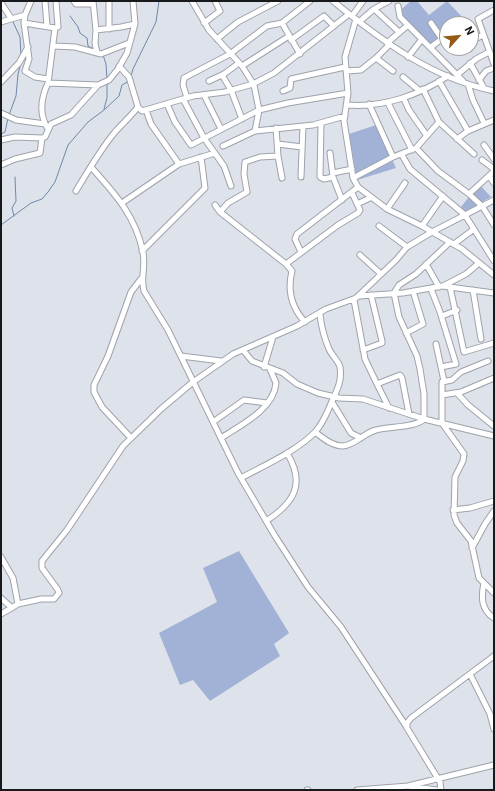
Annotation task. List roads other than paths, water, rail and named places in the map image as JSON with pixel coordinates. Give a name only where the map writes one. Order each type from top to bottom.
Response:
[{"type":"street","points":[[31,1],[24,15],[29,59],[25,70],[26,73],[48,81],[98,85]]},
{"type":"street","points":[[45,1],[47,26]]},
{"type":"street","points":[[48,129],[42,118],[42,102],[48,81],[54,46],[55,28],[58,27],[56,1]]},
{"type":"street","points":[[74,1],[76,4],[93,2],[96,30],[95,44],[97,53]]},
{"type":"street","points":[[109,1],[109,29]]},
{"type":"street","points":[[1,140],[15,138],[42,138],[47,135],[48,129],[53,122],[71,115],[98,85],[109,80],[127,53],[135,24],[133,1]]},
{"type":"street","points":[[192,1],[204,23],[240,64],[254,85],[259,110],[255,131]]},
{"type":"street","points":[[204,23],[220,11],[216,1]]},
{"type":"street","points":[[217,39],[238,22],[278,1]]},
{"type":"street","points":[[231,186],[224,166],[204,138],[185,99],[183,85],[184,78],[230,54],[271,24],[282,23],[310,1]]},
{"type":"street","points":[[333,1],[388,44],[416,62],[466,83],[493,91],[494,97]]},
{"type":"street","points":[[363,1],[354,17],[347,44],[346,69],[348,93],[344,116],[353,178],[358,187],[387,210],[422,226],[452,243],[494,275]]},
{"type":"street","points":[[119,66],[129,77],[138,107],[142,111],[185,99],[231,90],[253,84],[269,76],[300,54],[314,40],[334,26],[390,1]]},
{"type":"street","points":[[1,3],[12,18]]},
{"type":"street","points":[[398,6],[400,17],[466,83],[484,123]]},
{"type":"street","points":[[374,9],[399,32]]},
{"type":"street","points":[[494,10],[478,19],[494,64]]},
{"type":"street","points":[[1,22],[24,15]]},
{"type":"street","points":[[209,81],[290,38],[324,16],[334,26]]},
{"type":"street","points":[[24,23],[55,28]]},
{"type":"street","points":[[282,23],[300,54]]},
{"type":"street","points":[[431,23],[439,35]]},
{"type":"street","points":[[96,30],[135,24]]},
{"type":"street","points":[[283,92],[290,88],[291,79],[346,69],[361,70],[376,58],[399,32],[408,25]]},
{"type":"street","points":[[479,37],[483,35]]},
{"type":"street","points":[[408,57],[422,39]]},
{"type":"street","points":[[431,47],[439,41]]},
{"type":"street","points":[[54,46],[75,47],[97,53],[129,43]]},
{"type":"street","points":[[1,82],[20,64],[28,46]]},
{"type":"street","points":[[458,74],[470,63],[489,52]]},
{"type":"street","points":[[376,58],[393,71]]},
{"type":"street","points":[[470,63],[484,88]]},
{"type":"street","points":[[479,80],[486,71],[494,68]]},
{"type":"street","points":[[222,75],[231,90],[242,119]]},
{"type":"street","points":[[347,105],[388,103],[404,99],[448,76]]},
{"type":"street","points":[[403,77],[422,90],[439,122],[474,154]]},
{"type":"street","points":[[439,81],[468,131]]},
{"type":"street","points":[[167,104],[189,144],[191,145],[259,110],[288,103],[348,93]]},
{"type":"street","points":[[204,95],[221,129]]},
{"type":"street","points":[[404,99],[409,110],[427,136]]},
{"type":"street","points":[[388,103],[414,149],[438,171],[469,194],[482,206],[494,225]]},
{"type":"street","points":[[369,104],[393,157]]},
{"type":"street","points":[[76,191],[115,133],[132,116],[138,107]]},
{"type":"street","points":[[146,110],[151,124],[179,164]]},
{"type":"street","points":[[1,113],[16,120],[45,124]]},
{"type":"street","points":[[224,146],[255,131],[321,123],[344,116]]},
{"type":"street","points":[[457,139],[468,131],[494,120]]},
{"type":"street","points":[[353,178],[393,157],[402,155],[414,149],[439,122]]},
{"type":"street","points":[[321,123],[320,177],[324,179],[352,169]]},
{"type":"street","points":[[301,177],[303,126]]},
{"type":"street","points":[[276,128],[278,156],[282,178]]},
{"type":"street","points":[[1,164],[40,153],[42,138]]},
{"type":"street","points":[[278,144],[302,147]]},
{"type":"street","points":[[484,145],[494,159]]},
{"type":"street","points":[[122,203],[179,164],[215,153]]},
{"type":"street","points":[[330,153],[333,175],[342,200]]},
{"type":"street","points":[[402,155],[410,169],[465,215],[494,260]]},
{"type":"street","points":[[220,212],[228,203],[247,192],[244,174],[245,162],[260,158],[278,156]]},
{"type":"street","points":[[142,251],[155,241],[205,188],[206,186],[201,157]]},
{"type":"street","points":[[469,194],[494,170],[482,160]]},
{"type":"street","points":[[91,167],[122,203],[139,236],[145,268],[141,279],[131,292],[108,356],[94,385],[94,392],[102,407],[131,438]]},
{"type":"street","points":[[489,176],[494,183]]},
{"type":"street","points":[[387,210],[405,183]]},
{"type":"street","points":[[301,252],[295,239],[297,234],[358,187]]},
{"type":"street","points":[[286,264],[358,213],[360,210],[352,193]]},
{"type":"street","points":[[422,226],[444,196]]},
{"type":"street","points":[[357,204],[370,198]]},
{"type":"street","points":[[1,614],[18,604],[41,599],[54,599],[59,593],[42,568],[42,561],[67,530],[123,446],[161,409],[192,382],[222,361],[243,350],[305,322],[326,309],[354,300],[407,247],[432,232],[494,200]]},
{"type":"street","points":[[215,205],[220,212],[286,264],[292,271],[290,284],[291,303],[305,322]]},
{"type":"street","points":[[379,226],[407,247]]},
{"type":"street","points":[[424,419],[424,394],[417,356],[399,316],[394,293],[399,285],[416,274],[452,243],[474,229]]},
{"type":"street","points":[[360,255],[381,274]]},
{"type":"street","points":[[441,287],[466,274],[479,263]]},
{"type":"street","points":[[426,264],[441,287]]},
{"type":"street","points":[[141,279],[147,298],[181,356],[192,382],[241,478],[266,521],[308,587],[342,627],[406,726],[437,778],[442,790]]},
{"type":"street","points":[[359,296],[441,287],[494,293]]},
{"type":"street","points":[[450,287],[457,310],[464,352],[494,343]]},
{"type":"street","points":[[431,289],[442,316],[456,364],[441,367]]},
{"type":"street","points":[[473,290],[481,340]]},
{"type":"street","points":[[406,333],[423,324],[413,291]]},
{"type":"street","points":[[363,350],[382,343],[371,295]]},
{"type":"street","points":[[354,300],[365,359],[390,408]]},
{"type":"street","points":[[442,316],[457,310]]},
{"type":"street","points":[[241,478],[287,452],[315,432],[333,399],[340,383],[340,367],[329,349],[320,326],[320,314]]},
{"type":"street","points":[[221,438],[248,420],[267,403],[275,389],[276,383],[267,368],[273,337]]},
{"type":"street","points":[[436,344],[444,381],[441,383],[442,423],[464,454],[463,461],[455,477],[453,510],[457,523],[468,536],[478,573],[484,584],[494,593]]},
{"type":"street","points":[[243,350],[249,359],[286,375],[302,386],[333,399],[364,399],[424,419],[494,436]]},
{"type":"street","points":[[181,356],[222,361]]},
{"type":"street","points":[[444,381],[452,380],[462,372],[488,361]]},
{"type":"street","points":[[377,384],[398,375],[401,376],[409,414]]},
{"type":"street","points":[[442,395],[457,393],[494,378]]},
{"type":"street","points":[[457,393],[468,405],[494,426]]},
{"type":"street","points":[[333,399],[351,433],[361,438]]},
{"type":"street","points":[[213,422],[244,400],[267,403]]},
{"type":"street","points":[[315,432],[335,445],[348,445],[376,430],[408,426],[424,419]]},
{"type":"street","points":[[266,521],[287,505],[294,494],[296,485],[294,471],[292,460],[287,452]]},
{"type":"street","points":[[453,510],[470,508],[494,501]]},
{"type":"street","points":[[472,548],[494,511]]},
{"type":"street","points":[[1,557],[13,578],[18,604]]},
{"type":"street","points":[[484,584],[482,601],[486,611],[494,618]]},
{"type":"street","points":[[1,598],[12,608]]},
{"type":"street","points":[[406,726],[411,718],[428,707],[494,656]]},
{"type":"street","points":[[470,674],[492,713],[494,729]]},
{"type":"street","points":[[357,790],[408,786],[494,765]]},
{"type":"street","points":[[408,786],[437,790]]},
{"type":"waterway","points":[[131,76],[156,22],[159,1]]},
{"type":"waterway","points":[[70,16],[78,27],[80,33],[87,38],[88,46],[94,49]]},
{"type":"waterway","points":[[13,22],[20,37],[21,56]]},
{"type":"waterway","points":[[103,55],[106,64],[107,80]]},
{"type":"waterway","points":[[9,115],[16,96],[18,74],[21,63]]},
{"type":"waterway","points":[[1,225],[31,203],[42,199],[55,182],[68,145],[88,122],[119,96],[122,85],[129,81]]},
{"type":"waterway","points":[[104,109],[107,98],[107,83]]},
{"type":"waterway","points":[[1,134],[5,132],[8,118]]},
{"type":"waterway","points":[[14,216],[12,208],[16,201],[15,177]]}]
